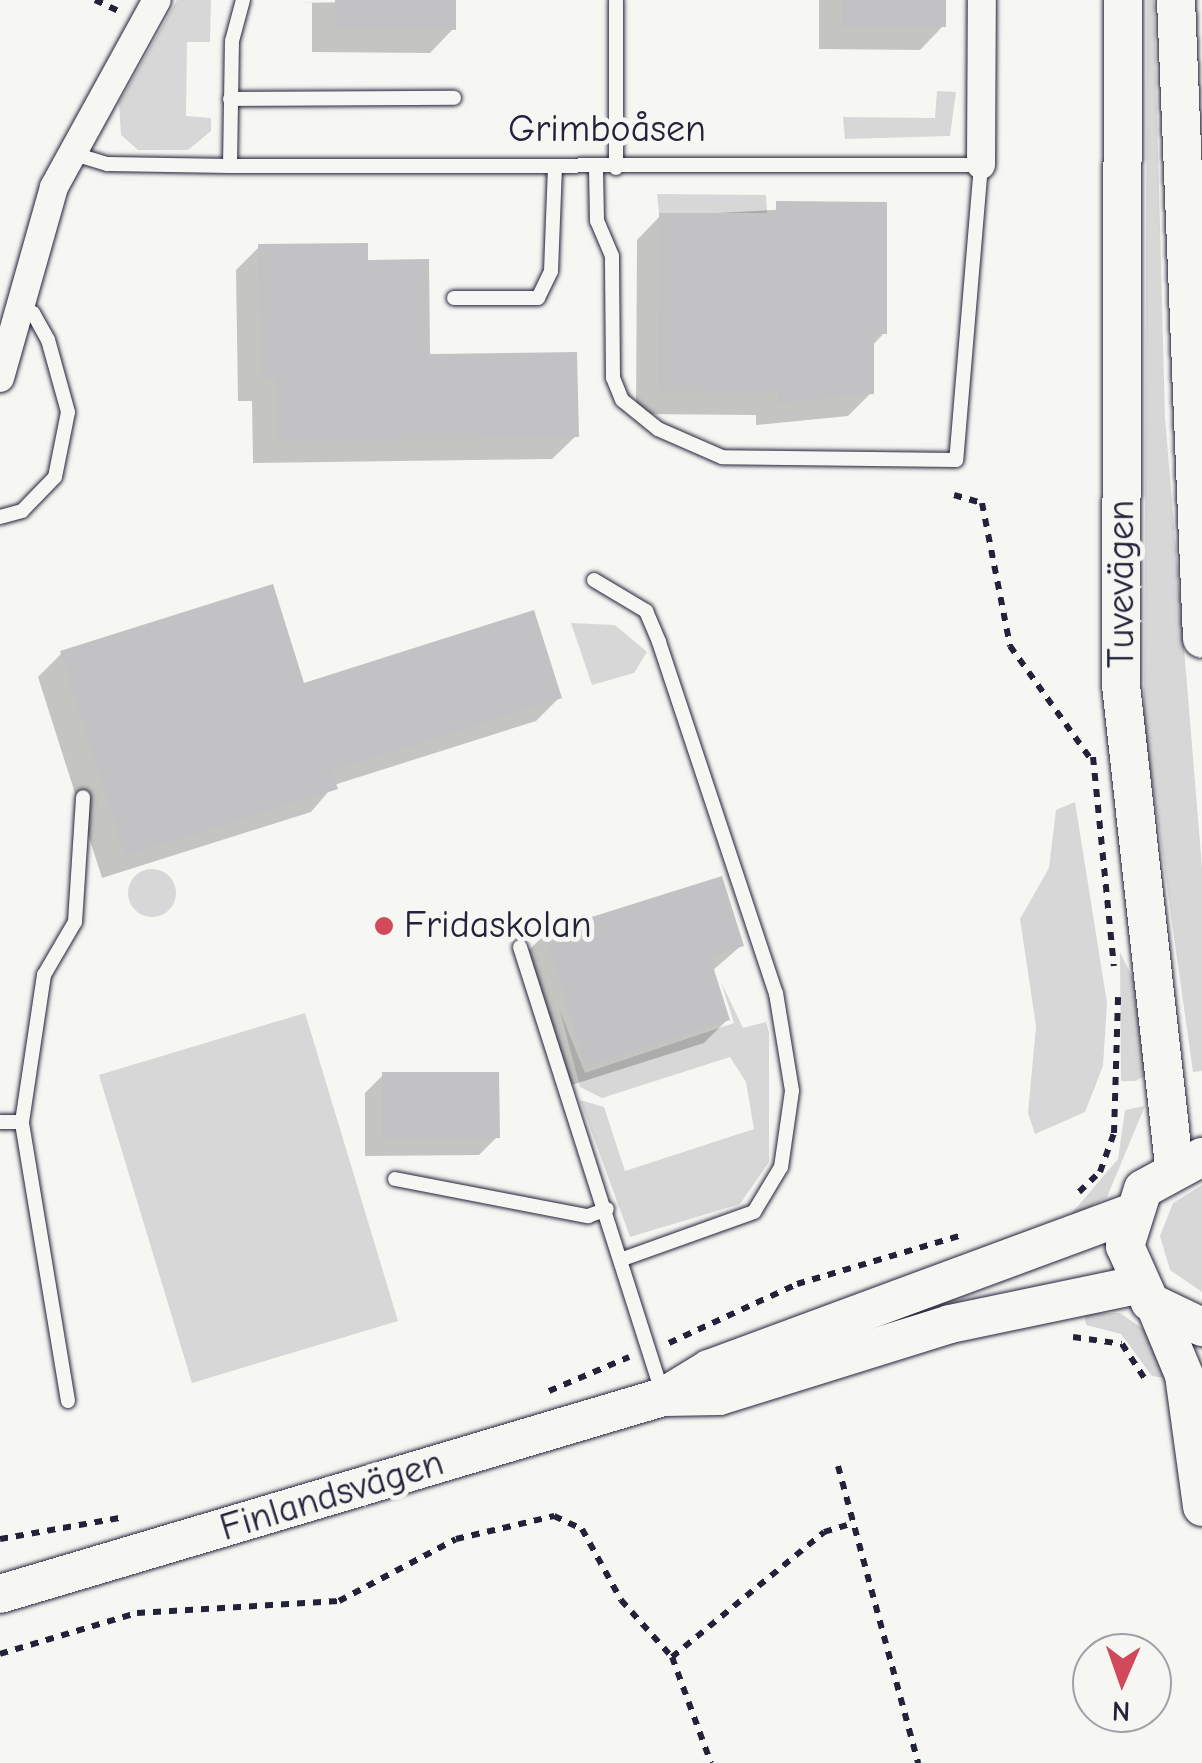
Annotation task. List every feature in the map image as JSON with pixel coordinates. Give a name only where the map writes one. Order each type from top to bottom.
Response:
[{"type":"main road","name":"Tuvevägen","points":[[1123,0],[1121,685],[1188,1161],[1130,1213]]},
{"type":"main road","name":"Tuvevägen","points":[[1176,0],[1202,638]]},
{"type":"main road","points":[[1130,1213],[1125,1246],[1188,1392],[1202,1507]]},
{"type":"main road","name":"Finlandsvägen","points":[[0,1594],[663,1397],[709,1369],[1130,1213]]},
{"type":"main road","name":"Finlandsvägen","points":[[663,1397],[719,1396],[1066,1294],[1147,1297]]},
{"type":"main road","points":[[1147,1297],[1202,1328]]},
{"type":"street","points":[[0,378],[15,306],[70,153],[157,0]]},
{"type":"street","points":[[981,165],[982,0]]},
{"type":"lane","points":[[230,166],[230,98],[243,0]]},
{"type":"lane","points":[[616,0],[616,168]]},
{"type":"lane","points":[[230,98],[454,98]]},
{"type":"lane","name":"Grimboåsen","points":[[70,153],[107,164],[230,166],[981,165]]},
{"type":"lane","points":[[596,168],[597,220],[612,256],[612,378],[622,400],[658,429],[722,457],[956,460],[981,165]]},
{"type":"lane","points":[[454,298],[538,298],[551,271],[554,168]]},
{"type":"lane","points":[[0,516],[39,496],[66,447],[62,377],[33,313],[15,306]]},
{"type":"lane","points":[[594,580],[646,611],[660,642],[776,993],[792,1090],[781,1167],[754,1212],[623,1258]]},
{"type":"lane","points":[[68,1402],[22,1122],[44,974],[75,922],[83,797]]},
{"type":"lane","points":[[520,947],[623,1258],[663,1397]]},
{"type":"lane","points":[[0,1122],[22,1122]]},
{"type":"lane","points":[[395,1179],[588,1216],[607,1208]]},
{"type":"path","points":[[94,0],[121,12]]},
{"type":"path","points":[[954,494],[982,503],[1005,634],[1092,758],[1119,990],[1114,1133],[1100,1172],[1074,1195]]},
{"type":"path","points":[[648,1350],[797,1284],[975,1231]]},
{"type":"path","points":[[1066,1294],[1073,1337],[1104,1336],[1122,1344],[1152,1390],[1188,1392]]},
{"type":"path","points":[[838,1466],[851,1524],[887,1623],[918,1763]]},
{"type":"path","points":[[0,1654],[137,1613],[338,1601],[456,1539],[554,1516],[582,1528],[621,1600],[672,1657],[711,1763]]},
{"type":"path","points":[[672,1657],[824,1532],[851,1524]]},
{"type":"shaded area","points":[[177,0],[211,0],[210,42],[187,42],[186,116],[211,118],[211,131],[188,150],[138,150],[121,135],[119,103]]},
{"type":"shaded area","points":[[1147,0],[1154,0],[1165,417],[1202,867],[1202,1071],[1193,1072],[1144,723]]},
{"type":"shaded area","points":[[937,91],[956,92],[950,136],[845,139],[843,117],[935,118]]},
{"type":"shaded area","points":[[657,194],[766,195],[767,213],[659,213]]},
{"type":"shaded area","points":[[571,623],[615,625],[647,652],[634,673],[592,685]]},
{"type":"shaded area","points":[[1075,802],[1107,1003],[1103,1066],[1085,1112],[1035,1134],[1028,1113],[1036,1026],[1020,919],[1049,868],[1056,810]]},
{"type":"shaded area","points":[[152,869],[169,876],[176,893],[169,910],[152,917],[135,910],[128,893],[135,876]]},
{"type":"shaded area","points":[[1120,952],[1133,979],[1145,1076],[1135,1081],[1121,1081]]},
{"type":"shaded area","points":[[721,982],[743,1028],[766,1022],[769,1033],[769,1162],[740,1204],[630,1237],[580,1100],[604,1107],[625,1171],[754,1129],[746,1082],[730,1057],[602,1098],[580,1087],[560,1011],[585,1073],[734,1023]]},
{"type":"shaded area","points":[[305,1013],[398,1321],[192,1383],[99,1075]]},
{"type":"shaded area","points":[[1145,1106],[1107,1197],[1066,1220],[1118,1159],[1125,1110]]},
{"type":"shaded area","points":[[1202,1185],[1202,1292],[1170,1270],[1160,1236],[1173,1203]]},
{"type":"shaded area","points":[[1120,1313],[1149,1333],[1171,1379],[1152,1376],[1121,1334],[1086,1325],[1084,1314]]},
{"type":"building","points":[[335,0],[456,0],[456,30],[335,30]]},
{"type":"building","points":[[842,0],[946,0],[946,27],[842,26]]},
{"type":"building","points":[[776,201],[887,202],[887,334],[874,334],[874,394],[779,403],[778,392],[658,391],[659,213],[776,213]]},
{"type":"building","points":[[368,243],[368,260],[429,259],[430,354],[577,352],[579,437],[276,441],[275,379],[260,379],[258,244]]},
{"type":"building","points":[[273,584],[304,683],[534,610],[562,698],[332,771],[338,789],[125,856],[60,651]]},
{"type":"building","points":[[722,876],[744,946],[710,957],[730,1020],[586,1066],[544,932]]},
{"type":"building","points":[[382,1072],[499,1072],[500,1138],[382,1139]]},
{"type":"place","name":"Fridaskolan","points":[[384,926]]}]
